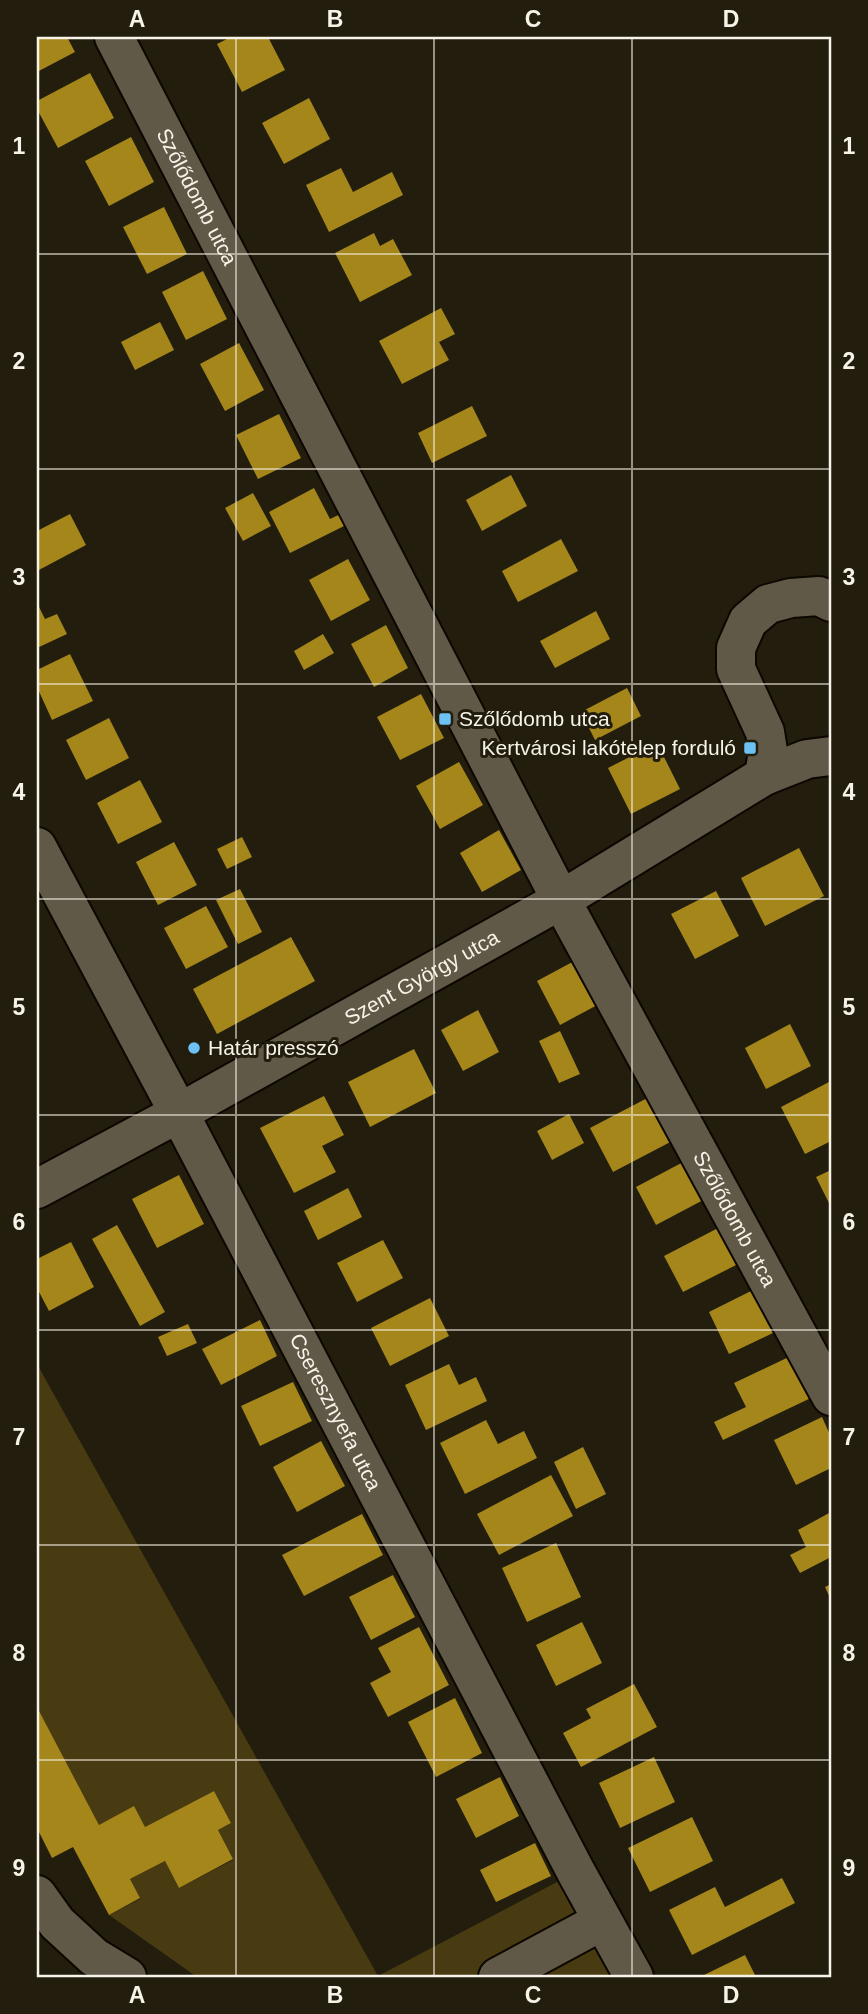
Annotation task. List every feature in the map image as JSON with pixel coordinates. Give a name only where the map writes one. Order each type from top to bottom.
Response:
[{"type":"street","name":"Szőlődomb utca","points":[[114,37],[561,900],[831,1396]]},
{"type":"street","points":[[764,776],[768,751],[765,732],[736,669],[736,648],[748,621],[768,604],[791,598],[819,596],[831,602]]},
{"type":"street","name":"Szent György utca","points":[[37,1189],[561,900],[764,776],[807,758],[831,756]]},
{"type":"street","name":"Cseresznyefa utca","points":[[37,847],[602,1921],[634,1977]]},
{"type":"street","points":[[37,1895],[57,1923],[94,1957],[127,1977]]},
{"type":"street","points":[[498,1977],[602,1921]]},
{"type":"shaded area","points":[[37,1364],[378,1976],[576,1872],[634,1977],[197,1977],[109,1915],[140,1899],[130,1879],[165,1861],[179,1888],[233,1860],[218,1830],[231,1823],[214,1791],[145,1827],[134,1807],[99,1825],[37,1707]]},
{"type":"building","points":[[37,37],[67,37],[75,52],[37,72]]},
{"type":"building","points":[[231,37],[268,37],[285,70],[242,92],[217,44]]},
{"type":"building","points":[[90,73],[114,118],[58,148],[37,109],[37,101]]},
{"type":"building","points":[[309,98],[330,139],[284,164],[262,123]]},
{"type":"building","points":[[131,137],[154,182],[109,206],[85,161]]},
{"type":"building","points":[[341,168],[353,192],[392,172],[403,195],[329,232],[306,185]]},
{"type":"building","points":[[164,207],[187,254],[147,274],[123,227]]},
{"type":"building","points":[[374,233],[380,246],[393,239],[412,275],[360,302],[335,253]]},
{"type":"building","points":[[203,271],[227,319],[186,340],[162,292]]},
{"type":"building","points":[[441,308],[455,334],[439,342],[449,360],[402,384],[379,341]]},
{"type":"building","points":[[160,322],[174,350],[135,370],[121,342]]},
{"type":"building","points":[[239,343],[264,390],[225,411],[200,364]]},
{"type":"building","points":[[472,406],[487,436],[432,463],[418,433]]},
{"type":"building","points":[[279,414],[301,458],[258,479],[236,435]]},
{"type":"building","points":[[511,475],[527,506],[482,531],[466,500]]},
{"type":"building","points":[[314,488],[330,519],[351,509],[356,520],[290,553],[269,512]]},
{"type":"building","points":[[253,493],[271,526],[243,541],[225,508]]},
{"type":"building","points":[[70,514],[86,545],[37,571],[37,531]]},
{"type":"building","points":[[561,539],[578,571],[518,602],[502,571]]},
{"type":"building","points":[[348,559],[370,600],[331,621],[309,580]]},
{"type":"building","points":[[37,603],[45,619],[57,614],[67,634],[37,648]]},
{"type":"building","points":[[596,611],[610,639],[555,668],[540,641]]},
{"type":"building","points":[[386,625],[408,668],[374,687],[351,644]]},
{"type":"building","points":[[323,634],[334,653],[304,670],[294,651]]},
{"type":"building","points":[[70,654],[93,701],[52,720],[37,687],[37,670]]},
{"type":"building","points":[[627,688],[641,716],[595,740],[581,712]]},
{"type":"building","points":[[421,694],[444,738],[400,760],[377,717]]},
{"type":"building","points":[[109,718],[129,758],[86,780],[66,740]]},
{"type":"building","points":[[657,743],[680,789],[631,814],[608,768]]},
{"type":"building","points":[[459,762],[483,805],[440,829],[416,786]]},
{"type":"building","points":[[140,780],[162,822],[118,844],[97,803]]},
{"type":"building","points":[[499,830],[521,870],[482,892],[460,853]]},
{"type":"building","points":[[242,837],[252,857],[227,869],[217,849]]},
{"type":"building","points":[[174,842],[197,885],[158,905],[136,862]]},
{"type":"building","points":[[799,848],[824,896],[765,926],[741,878]]},
{"type":"building","points":[[240,889],[262,932],[238,944],[216,900]]},
{"type":"building","points":[[716,891],[739,936],[695,959],[671,914]]},
{"type":"building","points":[[206,906],[228,947],[186,969],[164,928]]},
{"type":"building","points":[[291,937],[315,981],[217,1034],[193,989]]},
{"type":"building","points":[[578,959],[601,1003],[560,1025],[537,981]]},
{"type":"building","points":[[478,1010],[499,1052],[463,1071],[441,1030]]},
{"type":"building","points":[[790,1024],[811,1066],[766,1089],[745,1048]]},
{"type":"building","points":[[560,1031],[580,1074],[559,1083],[539,1041]]},
{"type":"building","points":[[414,1049],[436,1093],[370,1127],[348,1082]]},
{"type":"building","points":[[831,1081],[831,1141],[805,1154],[781,1107]]},
{"type":"building","points":[[655,1094],[678,1138],[613,1172],[590,1128]]},
{"type":"building","points":[[324,1096],[344,1135],[322,1146],[336,1172],[294,1193],[260,1128]]},
{"type":"building","points":[[569,1114],[584,1143],[552,1160],[537,1131]]},
{"type":"building","points":[[687,1160],[707,1198],[656,1225],[636,1187]]},
{"type":"building","points":[[831,1170],[831,1207],[816,1177]]},
{"type":"building","points":[[179,1175],[204,1224],[157,1248],[132,1199]]},
{"type":"building","points":[[348,1188],[362,1217],[318,1240],[304,1211]]},
{"type":"building","points":[[117,1225],[165,1312],[140,1326],[92,1239]]},
{"type":"building","points":[[722,1226],[740,1263],[683,1292],[664,1256]]},
{"type":"building","points":[[383,1240],[403,1278],[357,1302],[337,1263]]},
{"type":"building","points":[[71,1242],[94,1287],[49,1311],[37,1288],[37,1259]]},
{"type":"building","points":[[755,1289],[775,1332],[729,1354],[709,1312]]},
{"type":"building","points":[[430,1298],[449,1336],[390,1366],[371,1328]]},
{"type":"building","points":[[260,1320],[277,1356],[221,1385],[202,1349]]},
{"type":"building","points":[[188,1324],[197,1343],[167,1356],[158,1337]]},
{"type":"building","points":[[793,1355],[813,1397],[723,1440],[714,1422],[746,1407],[734,1383]]},
{"type":"building","points":[[449,1364],[459,1385],[476,1377],[487,1401],[426,1430],[405,1385]]},
{"type":"building","points":[[293,1382],[312,1421],[260,1446],[241,1406]]},
{"type":"building","points":[[822,1417],[831,1437],[831,1468],[796,1485],[774,1440]]},
{"type":"building","points":[[486,1420],[498,1444],[524,1431],[537,1458],[465,1494],[440,1443]]},
{"type":"building","points":[[321,1441],[345,1486],[297,1512],[273,1467]]},
{"type":"building","points":[[583,1447],[606,1494],[576,1509],[554,1462]]},
{"type":"building","points":[[551,1475],[573,1516],[499,1555],[477,1514]]},
{"type":"building","points":[[831,1512],[831,1557],[800,1573],[790,1555],[806,1547],[798,1530]]},
{"type":"building","points":[[362,1514],[383,1555],[304,1596],[282,1555]]},
{"type":"building","points":[[556,1543],[581,1597],[527,1622],[502,1568]]},
{"type":"building","points":[[393,1575],[415,1617],[371,1640],[349,1597]]},
{"type":"building","points":[[831,1584],[831,1600],[825,1587]]},
{"type":"building","points":[[582,1622],[602,1663],[556,1686],[536,1645]]},
{"type":"building","points":[[419,1627],[449,1685],[388,1717],[370,1683],[391,1672],[378,1648]]},
{"type":"building","points":[[634,1684],[657,1727],[581,1767],[563,1733],[591,1718],[586,1709]]},
{"type":"building","points":[[455,1698],[482,1753],[436,1777],[408,1722]]},
{"type":"building","points":[[37,1707],[99,1825],[134,1806],[145,1827],[214,1791],[231,1823],[218,1830],[233,1859],[179,1888],[165,1861],[130,1879],[140,1898],[109,1915],[73,1847],[52,1858],[37,1828]]},
{"type":"building","points":[[654,1757],[675,1802],[620,1828],[599,1783]]},
{"type":"building","points":[[500,1777],[519,1816],[476,1838],[456,1799]]},
{"type":"building","points":[[692,1817],[713,1861],[650,1892],[628,1848]]},
{"type":"building","points":[[535,1843],[551,1876],[496,1902],[480,1870]]},
{"type":"building","points":[[782,1878],[795,1903],[692,1955],[669,1910],[715,1887],[725,1907]]},
{"type":"building","points":[[745,1955],[756,1977],[705,1977],[704,1975]]},
{"type":"place","name":"Szőlődomb utca","points":[[445,719]]},
{"type":"place","name":"Kertvárosi lakótelep forduló","points":[[750,748]]},
{"type":"place","name":"Határ presszó","points":[[194,1048]]}]
